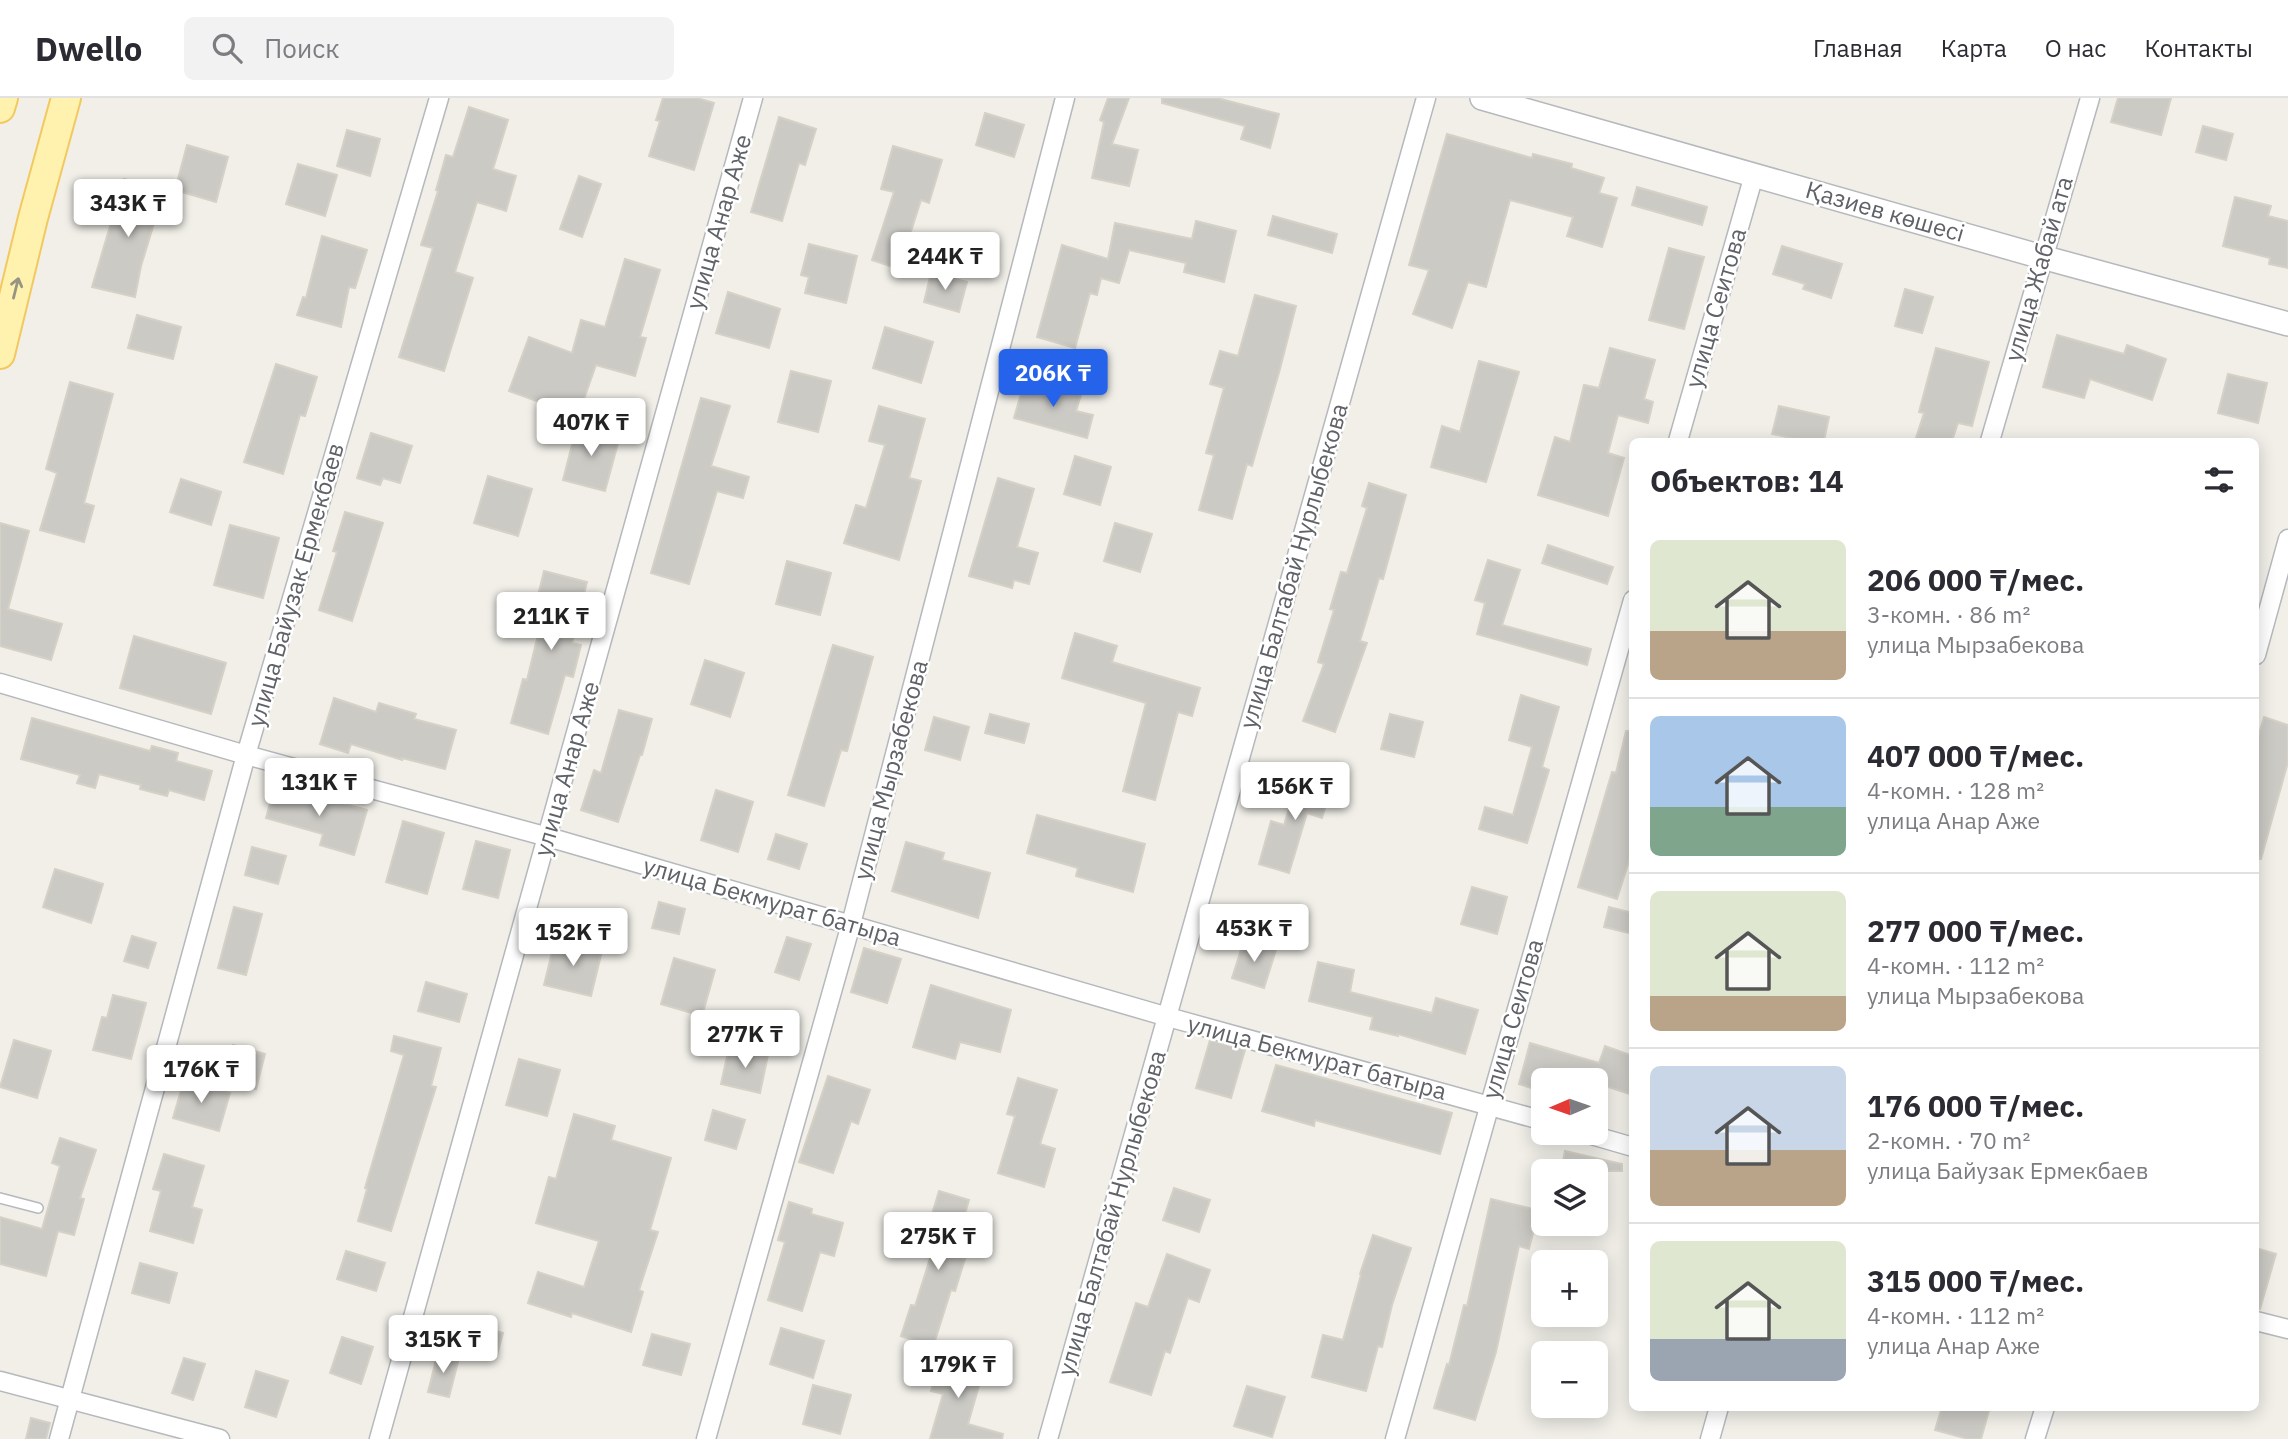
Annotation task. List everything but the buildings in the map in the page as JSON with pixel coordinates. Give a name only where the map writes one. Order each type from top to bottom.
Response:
[{"type":"main road","points":[[0,108],[3,98]]},
{"type":"main road","points":[[0,354],[66,98]]},
{"type":"street","name":"улица Байузак Ермекбаев","points":[[59,1439],[246,755],[439,98]]},
{"type":"street","name":"улица Анар Аже","points":[[379,1439],[753,98]]},
{"type":"street","name":"улица Мырзабекова","points":[[706,1439],[850,924],[1065,98]]},
{"type":"street","name":"улица Балтабай Нурлыбекова","points":[[1048,1439],[1426,98]]},
{"type":"street","name":"Қазиев көшесі","points":[[1482,98],[2288,324]]},
{"type":"street","name":"улица Жабай ата","points":[[1991,438],[2090,98]]},
{"type":"street","name":"улица Сеитова","points":[[1679,438],[1754,175]]},
{"type":"street","points":[[2259,644],[2288,539]]},
{"type":"street","name":"улица Сеитова","points":[[1395,1439],[1629,614]]},
{"type":"street","name":"улица Бекмурат батыра","points":[[0,683],[246,755],[548,837],[1168,1017],[1531,1117]]},
{"type":"street","points":[[1608,1140],[1629,1146]]},
{"type":"street","points":[[2259,1322],[2288,1329]]},
{"type":"street","points":[[0,1381],[220,1439]]},
{"type":"street","points":[[1710,1439],[1718,1411]]},
{"type":"street","points":[[2035,1439],[2044,1411]]},
{"type":"lane","points":[[0,1198],[38,1208]]}]
